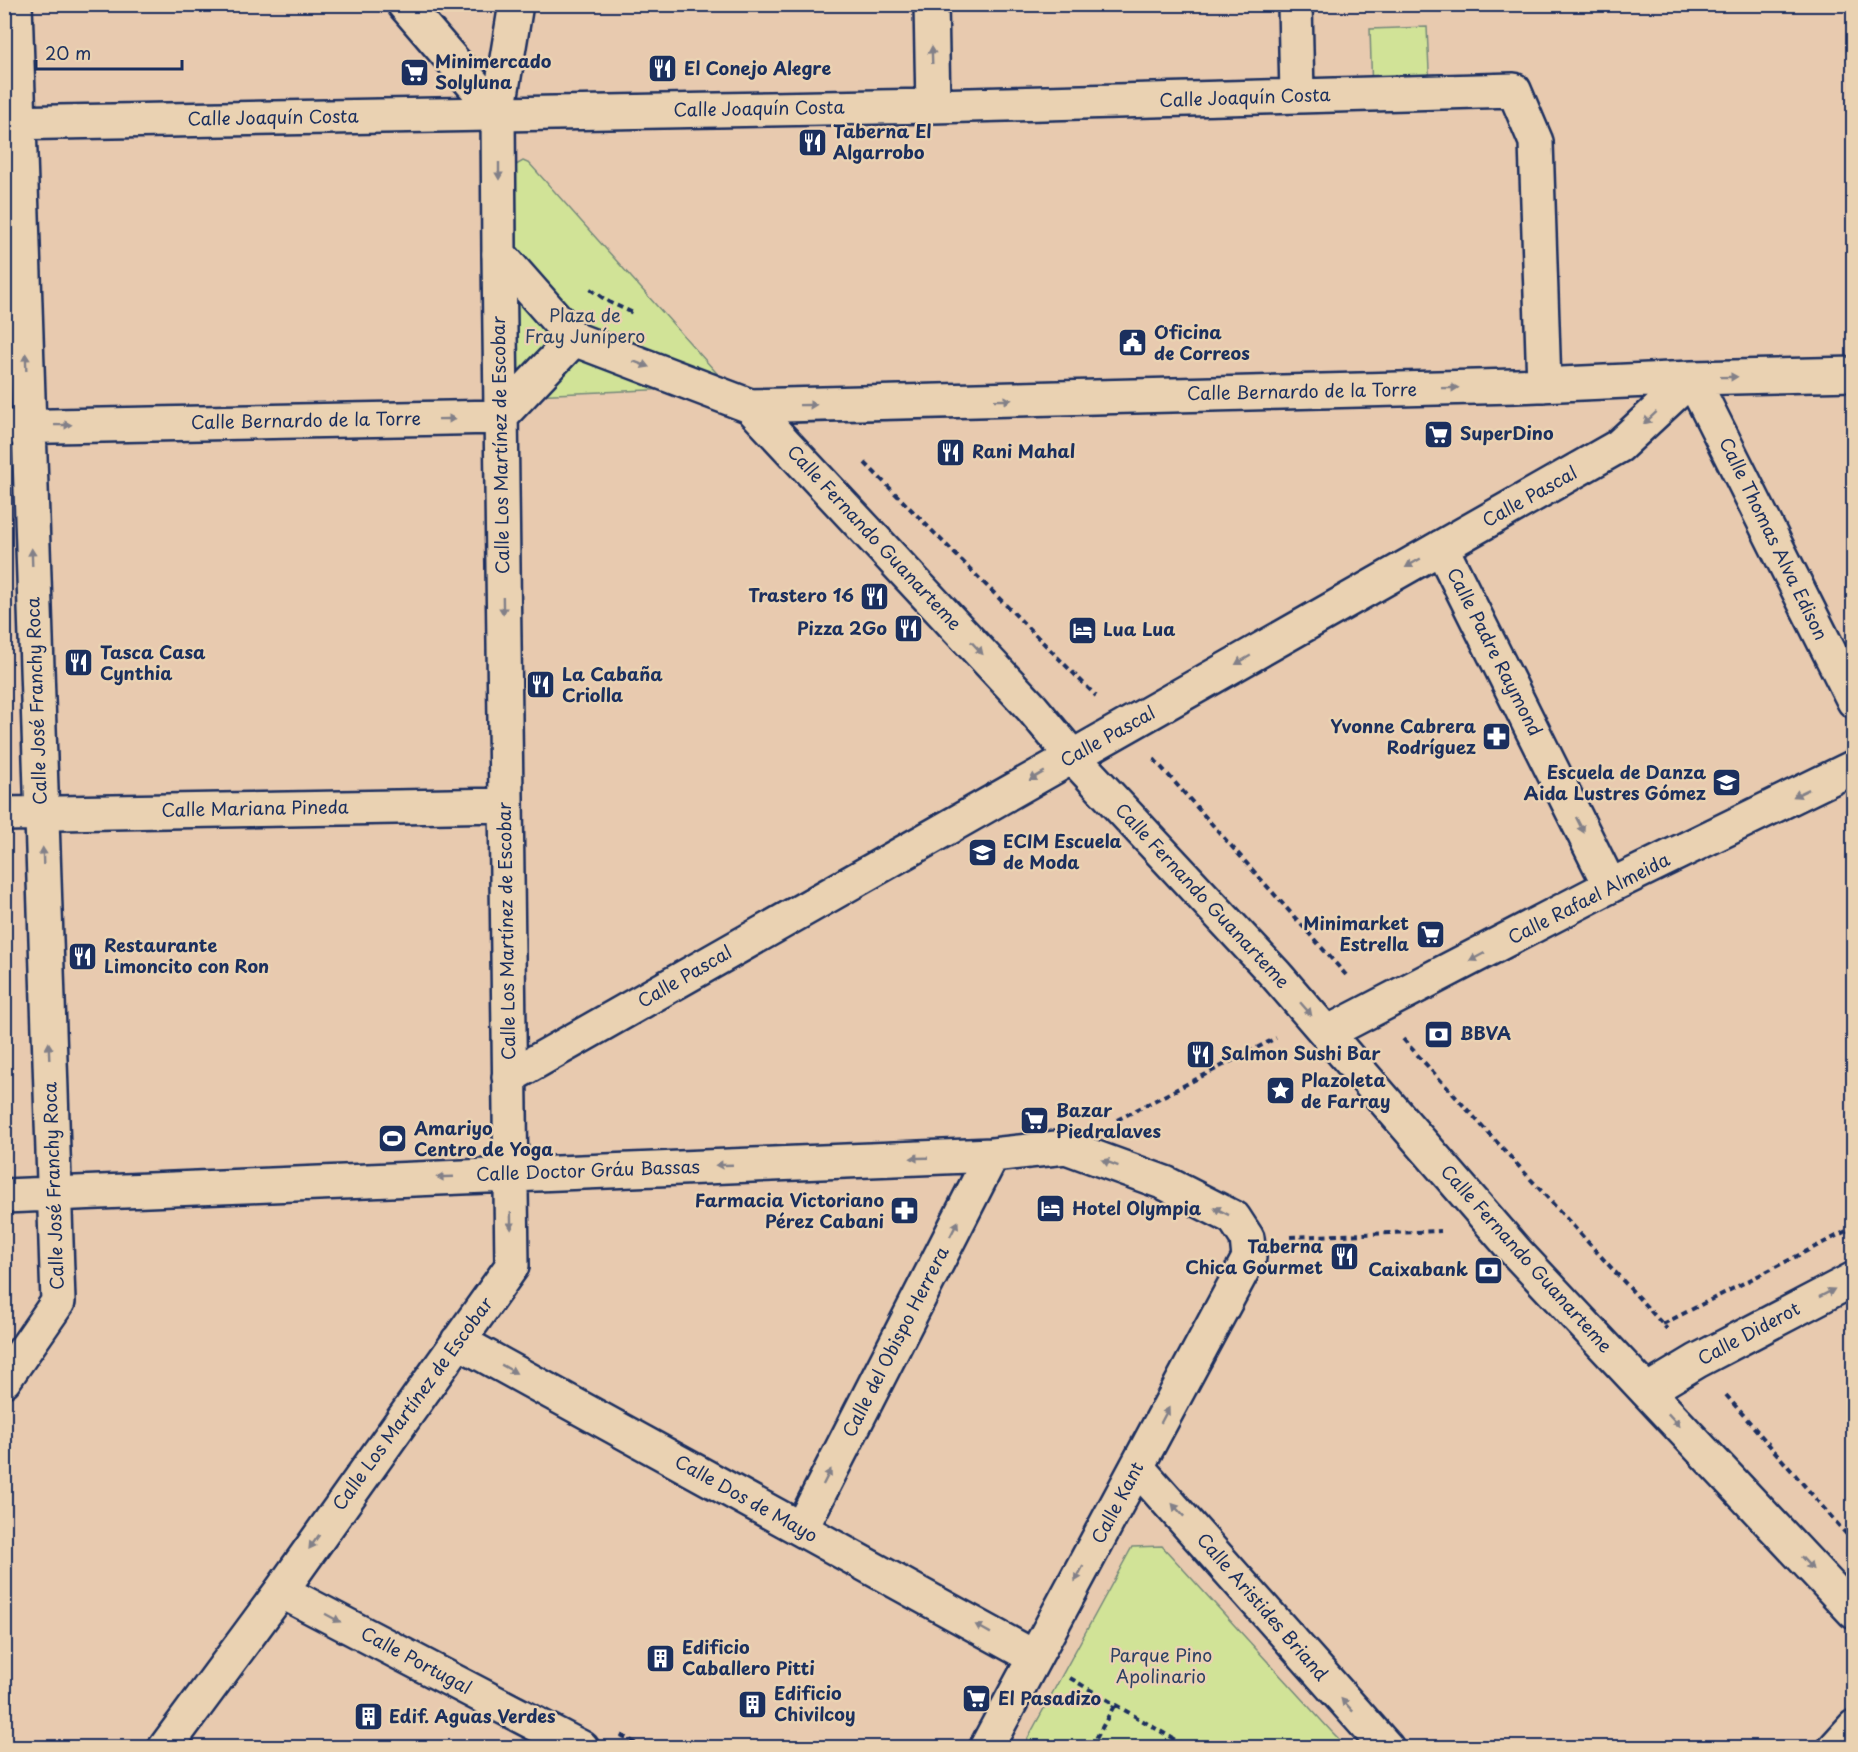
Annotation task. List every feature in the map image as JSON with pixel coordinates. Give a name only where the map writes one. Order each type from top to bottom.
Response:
[{"type":"street","name":"Calle José Franchy Roca","points":[[4,1380],[58,1302],[41,813],[16,426],[11,123],[15,4]]},
{"type":"street","points":[[404,4],[498,113]]},
{"type":"street","name":"Calle Los Martínez de Escobar","points":[[165,1748],[281,1590],[512,1266],[498,113],[516,4]]},
{"type":"street","points":[[931,4],[933,106]]},
{"type":"street","points":[[1295,4],[1297,96]]},
{"type":"street","name":"Calle Joaquín Costa","points":[[11,123],[933,106],[1514,90],[1536,142],[1544,385]]},
{"type":"street","name":"Calle Fernando Guanarteme","points":[[499,254],[574,339],[750,406],[1024,699],[1072,756],[1321,1026],[1495,1228],[1854,1612]]},
{"type":"street","points":[[500,417],[574,339]]},
{"type":"street","name":"Calle Bernardo de la Torre","points":[[750,406],[1544,385],[1854,374]]},
{"type":"street","name":"Calle Pascal","points":[[509,1077],[1619,447],[1692,378]]},
{"type":"street","name":"Calle Thomas Alva Edison","points":[[1692,378],[1854,701]]},
{"type":"street","name":"Calle Bernardo de la Torre","points":[[16,426],[500,417]]},
{"type":"street","name":"Calle Padre Raymond","points":[[1441,547],[1610,886]]},
{"type":"street","name":"Calle Rafael Almeida","points":[[1321,1026],[1854,767]]},
{"type":"street","name":"Calle Mariana Pineda","points":[[4,814],[505,805]]},
{"type":"street","name":"Calle Doctor Gráu Bassas","points":[[4,1196],[992,1155],[1066,1147],[1165,1183],[1234,1218],[1248,1248]]},
{"type":"street","name":"Calle del Obispo Herrera","points":[[801,1529],[992,1155]]},
{"type":"street","name":"Calle Kant","points":[[986,1748],[1137,1467],[1248,1248]]},
{"type":"street","name":"Calle Diderot","points":[[1647,1391],[1697,1361],[1854,1280]]},
{"type":"street","name":"Calle Dos de Mayo","points":[[458,1341],[1034,1658]]},
{"type":"street","name":"Calle Aristides Briand","points":[[1137,1467],[1387,1748]]},
{"type":"street","name":"Calle Portugal","points":[[281,1590],[582,1748]]},
{"type":"street","points":[[1835,1748],[1854,1727]]},
{"type":"path","points":[[1066,1147],[1321,1026]]},
{"type":"path","points":[[1663,1324],[1854,1227]]},
{"type":"path","points":[[1248,1248],[1495,1228]]},
{"type":"path","points":[[1063,1673],[1189,1748]]},
{"type":"path","points":[[1091,1748],[1115,1704]]},
{"type":"green space","points":[[1427,27],[1430,92],[1372,94],[1370,29]]},
{"type":"green space","name":"Plaza de Fray Junípero","points":[[523,161],[530,164],[723,380],[719,387],[531,395],[520,390],[516,165]]},
{"type":"green space","name":"Parque Pino Apolinario","points":[[1162,1546],[1347,1747],[1023,1747],[1132,1547]]},
{"type":"place","name":"El Conejo Alegre","points":[[663,69]]},
{"type":"place","name":"Minimercado Solyluna","points":[[414,72]]},
{"type":"place","name":"Taberna El Algarrobo","points":[[812,142]]},
{"type":"place","name":"Oficina de Correos","points":[[1133,343]]},
{"type":"place","name":"SuperDino","points":[[1439,434]]},
{"type":"place","name":"Rani Mahal","points":[[951,452]]},
{"type":"place","name":"Trastero 16","points":[[875,596]]},
{"type":"place","name":"Pizza 2Go","points":[[908,629]]},
{"type":"place","name":"Lua Lua","points":[[1082,630]]},
{"type":"place","name":"Tasca Casa Cynthia","points":[[79,663]]},
{"type":"place","name":"La Cabaña Criolla","points":[[541,685]]},
{"type":"place","name":"Yvonne Cabrera Rodríguez","points":[[1497,737]]},
{"type":"place","name":"Escuela de Danza Aida Lustres Gómez","points":[[1727,783]]},
{"type":"place","name":"ECIM Escuela de Moda","points":[[982,852]]},
{"type":"place","name":"Minimarket Estrella","points":[[1430,934]]},
{"type":"place","name":"Restaurante Limoncito con Ron","points":[[83,956]]},
{"type":"place","name":"BBVA","points":[[1439,1034]]},
{"type":"place","name":"Salmon Sushi Bar","points":[[1200,1054]]},
{"type":"place","name":"Plazoleta de Farray","points":[[1280,1091]]},
{"type":"place","name":"Bazar Piedralaves","points":[[1035,1121]]},
{"type":"place","name":"Amariyo Centro de Yoga","points":[[393,1139]]},
{"type":"place","name":"Hotel Olympia","points":[[1051,1209]]},
{"type":"place","name":"Farmacia Victoriano Pérez Cabani","points":[[905,1211]]},
{"type":"place","name":"Taberna Chica Gourmet","points":[[1344,1257]]},
{"type":"place","name":"Caixabank","points":[[1489,1270]]},
{"type":"place","name":"Edificio Caballero Pitti","points":[[661,1658]]},
{"type":"place","name":"El Pasadizo","points":[[977,1699]]},
{"type":"place","name":"Edificio Chivilcoy","points":[[753,1704]]},
{"type":"place","name":"Edif. Aguas Verdes","points":[[368,1717]]}]
